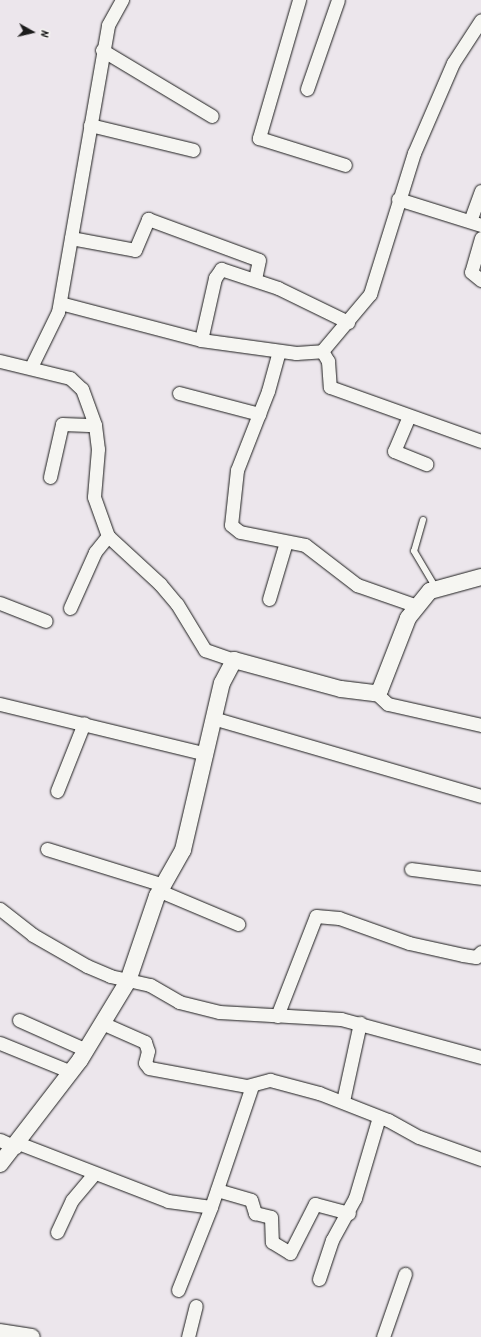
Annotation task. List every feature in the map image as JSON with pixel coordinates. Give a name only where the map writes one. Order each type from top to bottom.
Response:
[{"type":"street","points":[[31,367],[60,303],[102,50],[110,18],[122,0]]},
{"type":"street","points":[[299,0],[259,138],[345,165]]},
{"type":"street","points":[[307,89],[338,0]]},
{"type":"street","points":[[60,303],[96,310],[157,331],[201,340],[279,351],[322,351],[359,310],[375,283],[398,199],[452,63],[481,20]]},
{"type":"street","points":[[102,50],[212,116]]},
{"type":"street","points":[[90,125],[193,150]]},
{"type":"street","points":[[398,199],[475,223],[481,191]]},
{"type":"street","points":[[71,238],[135,250],[138,247],[148,219],[259,260],[255,279]]},
{"type":"street","points":[[481,238],[471,272],[481,280]]},
{"type":"street","points":[[201,340],[218,271],[230,270],[255,279],[348,322]]},
{"type":"street","points":[[279,351],[260,414],[237,470],[230,522],[240,532],[315,550],[357,585],[416,606]]},
{"type":"street","points":[[322,351],[328,361],[330,387],[481,441]]},
{"type":"street","points":[[0,361],[31,367],[76,382],[95,425],[98,448],[94,497],[108,536],[160,584],[176,604],[205,650],[234,660],[341,688],[376,694],[388,704],[481,725]]},
{"type":"street","points":[[179,393],[260,414]]},
{"type":"street","points":[[410,416],[394,451],[427,464]]},
{"type":"street","points":[[50,477],[62,424],[95,425]]},
{"type":"street","points":[[70,608],[99,545],[108,536]]},
{"type":"street","points":[[269,599],[286,542]]},
{"type":"street","points":[[376,694],[380,690],[408,618],[416,606],[436,588],[481,577]]},
{"type":"street","points":[[0,603],[46,621]]},
{"type":"street","points":[[0,1164],[71,1072],[128,981],[161,888],[183,850],[222,683],[234,660]]},
{"type":"street","points":[[0,704],[84,723],[206,754]]},
{"type":"street","points":[[213,718],[481,796]]},
{"type":"street","points":[[57,791],[84,723]]},
{"type":"street","points":[[47,849],[161,888],[238,924]]},
{"type":"street","points":[[411,869],[481,878]]},
{"type":"street","points":[[0,909],[41,940],[97,971],[150,986],[179,1002],[219,1012],[360,1023],[481,1057]]},
{"type":"street","points":[[277,1016],[316,916],[339,918],[409,943],[455,954],[476,957],[481,952]]},
{"type":"street","points":[[19,1020],[86,1050]]},
{"type":"street","points":[[343,1101],[360,1023]]},
{"type":"street","points":[[102,1024],[145,1042],[148,1051],[145,1063],[149,1068],[252,1086],[270,1080],[343,1101],[419,1137],[481,1159]]},
{"type":"street","points":[[0,1043],[71,1072]]},
{"type":"street","points":[[178,1290],[211,1207],[252,1086]]},
{"type":"street","points":[[319,1279],[332,1240],[349,1213],[379,1117]]},
{"type":"street","points":[[0,1140],[168,1201],[211,1207]]},
{"type":"street","points":[[57,1232],[72,1200],[94,1174]]},
{"type":"street","points":[[217,1190],[251,1200],[255,1213],[271,1217],[272,1242],[290,1253],[315,1204],[349,1213]]},
{"type":"street","points":[[383,1337],[405,1274]]},
{"type":"street","points":[[188,1337],[196,1306]]},
{"type":"street","points":[[0,1332],[32,1337]]},
{"type":"lane","points":[[423,520],[414,551],[436,588]]}]
